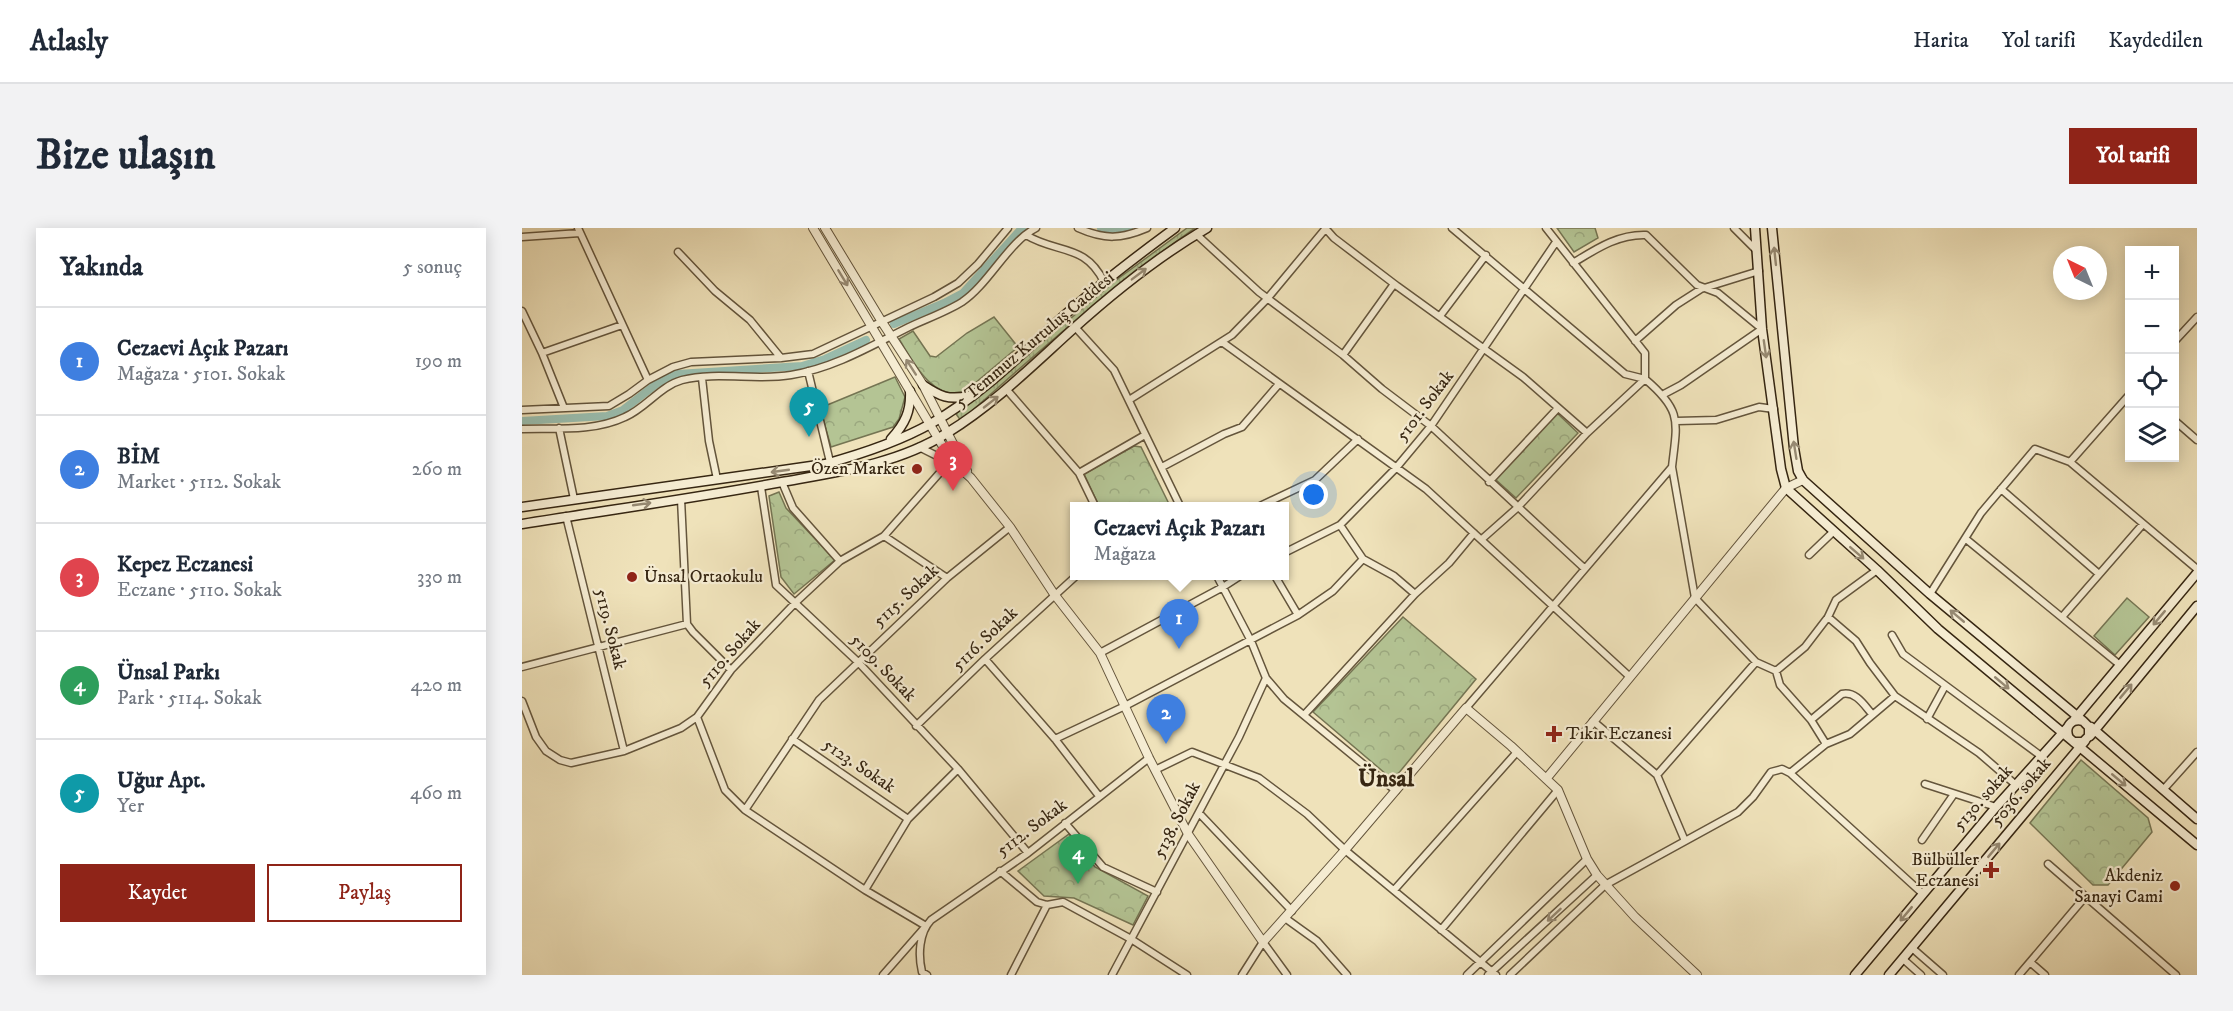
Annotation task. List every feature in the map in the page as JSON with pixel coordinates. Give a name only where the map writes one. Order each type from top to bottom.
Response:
[{"type":"main road","name":"5 Temmuz Kurtuluş Caddesi","points":[[522,507],[830,462],[890,441],[929,424],[976,394],[1104,282],[1175,228]]},
{"type":"main road","name":"5 Temmuz Kurtuluş Caddesi","points":[[522,524],[837,473],[882,461],[938,439],[1007,390],[1075,327],[1137,276],[1207,228]]},
{"type":"main road","points":[[1755,228],[1762,329],[1780,469],[1786,488],[1938,629],[2163,790],[2197,819]]},
{"type":"main road","points":[[1772,228],[1794,447],[1798,471],[1803,480],[2079,731],[2197,845]]},
{"type":"main road","points":[[923,385],[939,396],[953,399],[976,394]]},
{"type":"main road","points":[[890,441],[906,420],[910,407],[910,391]]},
{"type":"main road","points":[[612,494],[612,509]]},
{"type":"main road","name":"5130. sokak","points":[[1855,975],[2041,756],[2079,731],[2120,665],[2197,573]]},
{"type":"main road","name":"5036. sokak","points":[[1889,975],[2079,731],[2197,606]]},
{"type":"street","points":[[813,228],[950,461]]},
{"type":"street","points":[[825,228],[923,385],[971,478]]},
{"type":"street","points":[[522,410],[609,406],[648,380],[673,367],[691,362],[781,358],[813,354],[958,283],[978,264],[1008,228]]},
{"type":"street","points":[[522,429],[581,428],[606,424],[626,417],[682,380],[790,376],[858,354],[962,302],[1026,235],[1036,228]]},
{"type":"street","points":[[1078,228],[1099,236],[1116,238],[1147,228]]},
{"type":"street","points":[[1452,228],[1625,374],[1645,379],[1664,394],[1677,421],[1672,467],[1695,598],[1756,662],[1776,671],[1780,685],[1811,720],[1826,744]]},
{"type":"street","points":[[1482,539],[1517,508],[1587,433],[1645,379],[1645,353],[1546,228]]},
{"type":"street","points":[[1734,228],[1758,253]]},
{"type":"street","points":[[1129,400],[1232,335],[1267,299],[1326,229],[1334,238],[1394,284],[1523,377],[1587,433]]},
{"type":"street","points":[[522,237],[579,231],[648,380]]},
{"type":"street","points":[[1196,234],[1267,299],[1343,355],[1382,389],[1431,426],[1584,568]]},
{"type":"street","points":[[1573,263],[1602,244],[1633,234],[1646,235],[1697,285],[1718,293],[1762,329],[1681,385],[1664,394]]},
{"type":"street","points":[[1026,235],[1082,255],[1098,269],[1104,282]]},
{"type":"street","name":"5101. Sokak","points":[[1289,550],[1340,525],[1396,468],[1431,426],[1556,242]]},
{"type":"street","points":[[678,252],[708,285],[750,320],[781,358]]},
{"type":"street","points":[[1440,316],[1486,255]]},
{"type":"street","points":[[1635,341],[1676,305],[1701,289],[1759,271]]},
{"type":"street","points":[[1343,355],[1394,284]]},
{"type":"street","points":[[522,310],[564,408]]},
{"type":"street","points":[[2179,338],[2194,325],[2197,317]]},
{"type":"street","points":[[542,353],[622,325]]},
{"type":"street","points":[[1075,327],[1114,370],[1178,502]]},
{"type":"street","points":[[1222,342],[1426,489],[1630,677]]},
{"type":"street","points":[[808,371],[830,462]]},
{"type":"street","points":[[702,378],[708,441],[717,479]]},
{"type":"street","points":[[1162,467],[1242,427],[1279,384]]},
{"type":"street","points":[[1007,390],[1079,473],[1093,502]]},
{"type":"street","points":[[2070,462],[2125,400]]},
{"type":"street","points":[[1677,421],[1716,420],[1759,407],[1774,409]]},
{"type":"street","points":[[1490,482],[1558,408]]},
{"type":"street","points":[[2179,424],[2197,440]]},
{"type":"street","points":[[559,428],[574,499]]},
{"type":"street","points":[[1079,473],[1145,435]]},
{"type":"street","points":[[1270,502],[1315,480],[1358,439]]},
{"type":"street","points":[[919,447],[950,461],[971,478],[1010,527],[1054,594],[1100,653],[1149,758],[1188,834],[1287,975]]},
{"type":"street","points":[[1930,594],[1981,513],[2035,449],[2070,462],[2197,568]]},
{"type":"street","name":"5110. Sokak","points":[[522,701],[536,737],[546,751],[560,760],[571,763],[624,750],[681,728],[697,717],[731,670],[796,602],[840,561],[884,536],[950,461]]},
{"type":"street","points":[[1242,975],[1263,942],[1346,850],[1672,467]]},
{"type":"street","points":[[1546,779],[1786,488],[1803,480]]},
{"type":"street","points":[[782,482],[793,508],[840,561]]},
{"type":"street","name":"5109. Sokak","points":[[760,487],[776,585],[858,662],[958,769],[1028,853]]},
{"type":"street","points":[[2001,489],[2099,574]]},
{"type":"street","points":[[681,499],[687,624],[731,670]]},
{"type":"street","name":"5119. Sokak","points":[[566,516],[624,750]]},
{"type":"street","points":[[2062,617],[2143,524]]},
{"type":"street","points":[[1340,525],[1364,559],[1394,576],[1416,594]]},
{"type":"street","name":"5115. Sokak","points":[[745,810],[819,700],[947,578],[1010,527]]},
{"type":"street","points":[[1809,555],[1833,532]]},
{"type":"street","points":[[1304,715],[1416,594],[1449,563],[1474,533]]},
{"type":"street","points":[[884,536],[947,578]]},
{"type":"street","points":[[1966,539],[2120,665]]},
{"type":"street","points":[[1055,739],[1125,706],[1298,615],[1333,591],[1364,559]]},
{"type":"street","points":[[1776,671],[1805,647],[1828,617],[1836,600],[1877,570]]},
{"type":"street","name":"5116. Sokak","points":[[916,726],[1071,580]]},
{"type":"street","points":[[1219,580],[1251,641],[1266,678],[1284,699],[1396,790]]},
{"type":"street","points":[[1100,653],[1233,580]]},
{"type":"street","points":[[1277,580],[1298,615]]},
{"type":"street","points":[[1828,617],[1856,641],[1895,696],[1979,753],[2016,785]]},
{"type":"street","points":[[522,667],[687,624]]},
{"type":"street","points":[[1892,635],[1903,654],[2041,756]]},
{"type":"street","points":[[985,659],[1055,739],[1099,796]]},
{"type":"street","points":[[1658,775],[1756,662]]},
{"type":"street","name":"5138. Sokak","points":[[1112,975],[1199,813],[1223,763],[1239,737],[1266,678]]},
{"type":"street","points":[[1927,719],[1945,686]]},
{"type":"street","points":[[1811,720],[1842,694],[1849,693],[1856,696],[1872,714]]},
{"type":"street","points":[[1790,772],[1826,744],[1850,734],[1895,696]]},
{"type":"street","points":[[1466,708],[1558,790],[1587,859],[1597,875],[1635,917],[1696,975]]},
{"type":"street","points":[[697,717],[725,790],[745,810],[865,890],[926,926],[919,957],[922,972],[927,975]]},
{"type":"street","points":[[1593,722],[1658,775],[1685,841]]},
{"type":"street","name":"5123. Sokak","points":[[792,738],[908,819]]},
{"type":"street","points":[[1155,770],[1192,752],[1259,778],[1307,814],[1492,974],[1597,875]]},
{"type":"street","points":[[1395,889],[1517,752]]},
{"type":"street","points":[[2163,790],[2197,752]]},
{"type":"street","name":"5112. Sokak","points":[[883,975],[931,920],[1028,853],[1149,758]]},
{"type":"street","points":[[865,890],[908,819],[958,769]]},
{"type":"street","points":[[1510,975],[1605,885],[1738,812],[1753,797],[1771,772],[1782,769],[1790,772],[1923,894]]},
{"type":"street","points":[[1925,784],[1996,807]]},
{"type":"street","points":[[1441,930],[1558,790]]},
{"type":"street","points":[[1922,840],[1954,794]]},
{"type":"street","points":[[1199,813],[1292,911]]},
{"type":"street","points":[[1065,823],[1103,867],[1157,892]]},
{"type":"street","points":[[1467,975],[1587,859]]},
{"type":"street","points":[[2048,864],[2176,975]]},
{"type":"street","points":[[1000,872],[1037,902],[1047,905],[1063,902],[1131,939],[1187,975]]},
{"type":"street","points":[[2019,975],[2085,897]]},
{"type":"street","points":[[1011,975],[1047,905]]},
{"type":"street","points":[[1285,918],[1317,941],[1347,975]]},
{"type":"street","points":[[1912,948],[1943,975]]},
{"type":"street","points":[[1903,959],[1921,975]]},
{"type":"street","points":[[2030,962],[2045,975]]},
{"type":"green space","points":[[1187,228],[1195,228],[1075,321],[961,421],[956,414],[1119,278]]},
{"type":"green space","points":[[1557,228],[1595,228],[1598,238],[1574,252]]},
{"type":"green space","points":[[994,317],[1018,347],[962,394],[941,390],[932,384],[917,368],[899,339],[913,331],[930,356],[936,357],[967,333]]},
{"type":"green space","points":[[895,377],[905,397],[899,419],[893,427],[831,447],[820,408]]},
{"type":"green space","points":[[1557,413],[1578,433],[1516,498],[1495,479]]},
{"type":"green space","points":[[1134,446],[1141,447],[1168,502],[1097,502],[1084,474]]},
{"type":"green space","points":[[779,492],[786,508],[835,560],[794,594],[781,577],[769,496]]},
{"type":"green space","points":[[2127,598],[2149,617],[2115,655],[2094,636]]},
{"type":"green space","points":[[1403,617],[1476,679],[1393,780],[1313,712]]},
{"type":"green space","points":[[2081,760],[2148,818],[2152,832],[2108,885],[2093,885],[2030,823]]},
{"type":"green space","points":[[1069,834],[1095,867],[1148,896],[1133,925],[1074,898],[1044,896],[1018,871]]},
{"type":"waterway","points":[[894,324],[963,293],[1022,228]]},
{"type":"waterway","points":[[1101,228],[1108,231],[1129,228]]},
{"type":"waterway","points":[[522,421],[607,416],[623,410],[655,385],[677,374],[802,366],[825,359],[866,340]]},
{"type":"place","name":"Uğur Apt.","points":[[809,437]]},
{"type":"place","name":"Özen Market","points":[[917,469]]},
{"type":"place","name":"Kepez Eczanesi","points":[[953,491]]},
{"type":"place","name":"Ünsal Ortaokulu","points":[[632,577]]},
{"type":"place","name":"Cezaevi Açık Pazarı","points":[[1179,649]]},
{"type":"place","name":"Tıkır Eczanesi","points":[[1554,734]]},
{"type":"place","name":"BİM","points":[[1166,744]]},
{"type":"place","name":"Bülbüller Eczanesi","points":[[1991,870]]},
{"type":"place","name":"Ünsal Parkı","points":[[1078,884]]},
{"type":"place","name":"Akdeniz Sanayi Cami","points":[[2175,886]]},
{"type":"district","name":"Ünsal","points":[[1386,779]]}]
